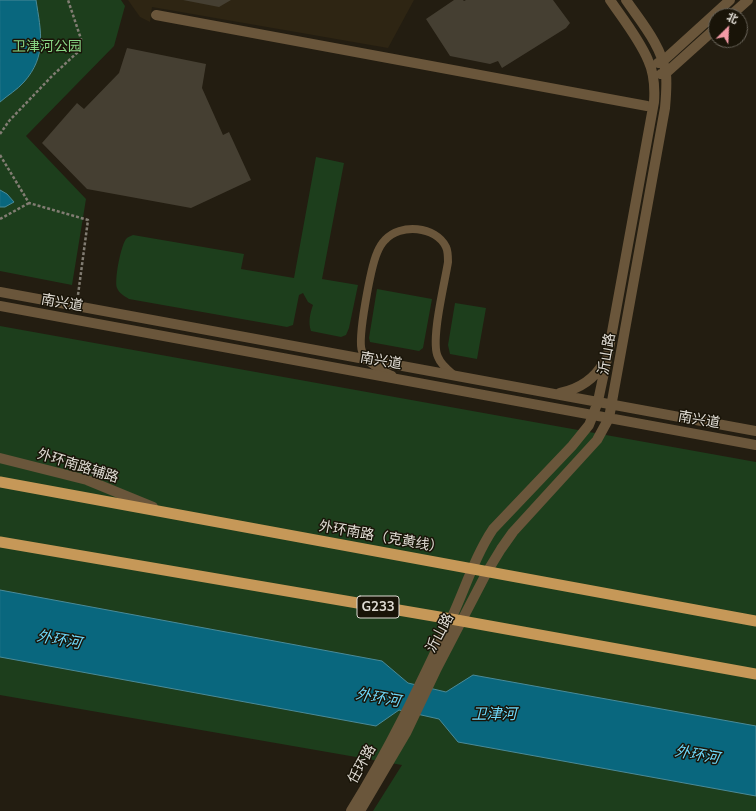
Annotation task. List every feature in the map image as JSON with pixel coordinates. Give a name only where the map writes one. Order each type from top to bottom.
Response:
[{"type":"highway","name":"外环南路（克黄线）","points":[[0,482],[756,621]]},
{"type":"highway","name":"G233","points":[[0,542],[451,619],[756,674]]},
{"type":"street","name":"沂山路","points":[[432,669],[451,619],[485,541],[493,529],[572,446],[589,425],[593,415],[608,354],[654,102],[653,76],[650,65],[638,41],[610,0]]},
{"type":"street","name":"沂山路","points":[[432,669],[462,621],[487,572],[501,549],[513,532],[597,440],[609,418],[667,90],[666,73],[663,61],[655,44],[626,0]]},
{"type":"street","points":[[650,65],[663,61],[730,0]]},
{"type":"street","points":[[739,8],[748,0]]},
{"type":"street","points":[[156,15],[647,106]]},
{"type":"street","points":[[653,76],[666,73],[708,35]]},
{"type":"street","name":"南兴道","points":[[0,292],[556,394],[596,399],[612,404],[756,431]]},
{"type":"street","name":"南兴道","points":[[0,306],[756,445]]},
{"type":"street","points":[[556,394],[578,388],[586,383],[600,368],[608,354]]},
{"type":"street","points":[[554,408],[570,407],[596,399],[608,384],[621,356]]},
{"type":"street","name":"外环南路辅路","points":[[0,458],[87,480],[168,513]]},
{"type":"street","points":[[402,731],[432,669]]},
{"type":"street","name":"任环路","points":[[351,811],[376,769],[402,731]]},
{"type":"street","name":"任环路","points":[[360,811],[402,731]]},
{"type":"lane","points":[[398,378],[383,371],[366,359],[362,351],[361,335],[377,253],[385,239],[394,233],[410,228],[426,232],[440,240],[445,246],[447,252],[448,266],[435,341],[437,357],[445,368],[454,375]]},
{"type":"path","points":[[0,134],[9,121],[52,76],[80,50],[81,39],[68,0]]},
{"type":"path","points":[[0,154],[29,202],[88,220],[77,306]]},
{"type":"path","points":[[0,219],[29,202]]},
{"type":"shaded area","points":[[128,0],[414,0],[388,48],[152,7],[150,22],[140,17]]},
{"type":"green space","name":"卫津河公园","points":[[0,0],[121,0],[125,6],[114,46],[26,136],[86,199],[72,285],[0,271]]},
{"type":"green space","points":[[316,157],[344,163],[322,279],[358,285],[349,328],[346,335],[341,337],[311,331],[310,318],[313,305],[308,302],[303,293],[299,295],[293,325],[287,327],[129,299],[118,290],[116,278],[120,254],[127,238],[133,235],[244,254],[241,269],[294,278]]},
{"type":"green space","points":[[377,289],[432,299],[423,348],[419,351],[370,342],[369,338]]},
{"type":"green space","points":[[455,303],[486,308],[477,359],[450,354],[448,345]]},
{"type":"green space","points":[[0,326],[756,462],[756,811],[373,811],[402,765],[0,695]]},
{"type":"water","points":[[0,0],[36,0],[40,43],[36,63],[31,72],[21,85],[0,102]]},
{"type":"water","points":[[0,190],[7,194],[14,202],[5,207],[0,207]]},
{"type":"water","name":"卫津河","points":[[0,590],[382,661],[408,683],[446,692],[473,675],[756,726],[756,796],[458,742],[439,719],[399,710],[376,726],[0,657]]},
{"type":"building","points":[[183,0],[231,0],[219,7]]},
{"type":"building","points":[[454,0],[553,0],[570,23],[566,28],[502,68],[498,61],[490,64],[450,56],[426,19]]},
{"type":"building","points":[[127,48],[206,64],[202,88],[223,135],[229,132],[251,180],[191,208],[87,189],[42,143],[77,103],[84,109],[119,73]]},
{"type":"water label","name":"外环河","points":[[59,640]]},
{"type":"water label","name":"外环河","points":[[378,698]]},
{"type":"water label","name":"外环河","points":[[697,755]]}]
